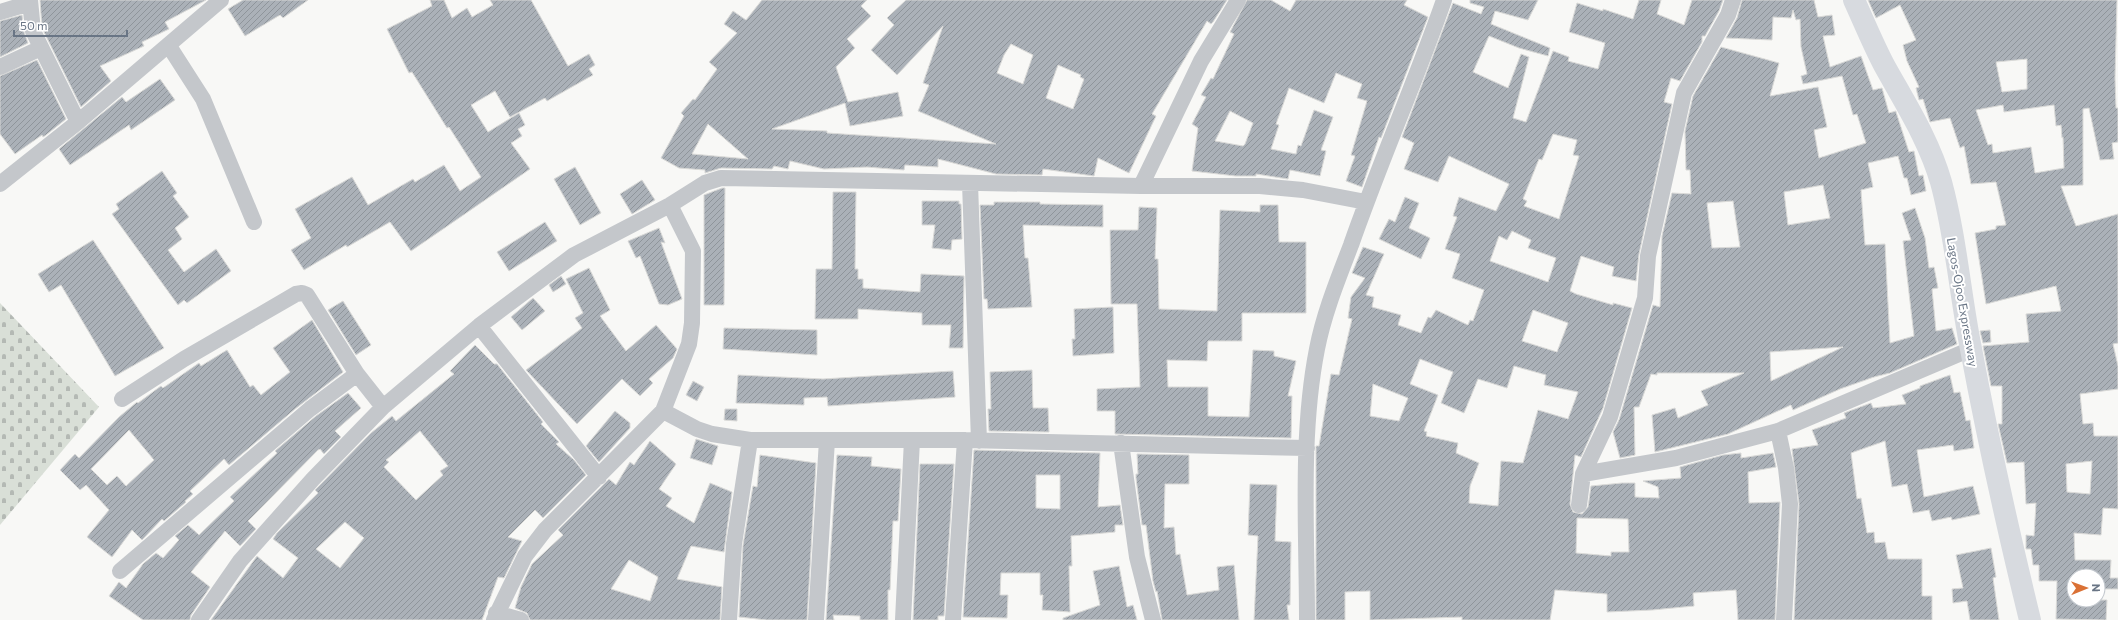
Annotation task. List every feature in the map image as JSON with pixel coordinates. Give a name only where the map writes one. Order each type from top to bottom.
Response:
[{"type":"main road","name":"Lagos-Ojoo Expressway","points":[[1854,0],[1883,64],[1911,111],[1928,147],[1940,181],[1948,216],[1971,349],[2012,546],[2030,620]]},
{"type":"street","points":[[0,184],[78,122],[169,46],[221,0]]},
{"type":"street","points":[[1141,186],[1201,61],[1238,0]]},
{"type":"street","points":[[1307,620],[1307,448],[1311,387],[1318,348],[1330,301],[1366,202],[1423,59],[1444,0]]},
{"type":"street","points":[[1579,505],[1583,474],[1610,416],[1645,298],[1648,256],[1684,93],[1728,15],[1733,0]]},
{"type":"street","points":[[0,12],[30,2],[33,31],[78,122]]},
{"type":"street","points":[[169,46],[203,99],[254,222]]},
{"type":"street","points":[[0,67],[41,48]]},
{"type":"street","points":[[199,620],[240,561],[313,479],[383,407],[479,326],[574,255],[670,205],[704,183],[721,178],[1141,186],[1260,186],[1303,190],[1366,202]]},
{"type":"street","points":[[953,620],[972,440],[970,183]]},
{"type":"street","points":[[521,620],[495,616],[525,556],[545,530],[663,411],[689,344],[692,323],[693,250],[670,205]]},
{"type":"street","points":[[122,400],[184,359],[296,294],[302,293],[307,295],[357,374],[383,407]]},
{"type":"street","points":[[479,326],[599,477]]},
{"type":"street","points":[[1583,474],[1676,458],[1778,431],[1971,349]]},
{"type":"street","points":[[120,571],[310,409],[357,374]]},
{"type":"street","points":[[663,411],[697,429],[712,434],[750,440],[972,440],[1307,448]]},
{"type":"street","points":[[1778,431],[1786,468],[1790,504],[1784,620]]},
{"type":"street","points":[[729,620],[734,544],[750,440]]},
{"type":"street","points":[[816,620],[827,440]]},
{"type":"street","points":[[903,620],[912,440]]},
{"type":"street","points":[[1121,444],[1137,557],[1142,582],[1153,620]]},
{"type":"green space","points":[[0,303],[99,407],[0,525]]},
{"type":"building","points":[[40,0],[206,0],[165,22],[169,29],[142,42],[144,46],[100,66],[111,81],[81,107],[42,28]]},
{"type":"building","points":[[243,0],[308,0],[283,18],[280,15],[245,36],[228,9]]},
{"type":"building","points":[[430,0],[444,0],[452,18],[467,8],[472,17],[493,5],[490,0],[531,0],[568,66],[589,54],[595,65],[589,69],[593,75],[547,101],[545,98],[510,117],[495,91],[471,105],[488,132],[519,113],[525,125],[518,129],[522,136],[511,143],[530,169],[411,251],[390,222],[347,247],[346,245],[304,270],[291,250],[311,238],[295,209],[352,177],[368,205],[413,179],[415,182],[444,165],[460,191],[481,177],[449,127],[447,128],[412,72],[409,73],[387,29],[432,6]]},
{"type":"building","points":[[762,0],[867,0],[861,6],[871,16],[847,39],[855,48],[836,67],[848,102],[898,92],[903,116],[850,126],[845,103],[772,129],[827,131],[827,133],[996,144],[918,111],[929,85],[923,83],[943,26],[897,75],[871,50],[894,25],[887,18],[906,0],[1227,0],[1213,22],[1211,24],[1207,21],[1152,114],[1156,116],[1129,173],[1098,158],[1094,176],[1043,169],[1042,175],[996,174],[938,159],[938,167],[905,165],[904,170],[867,167],[824,169],[790,161],[788,169],[774,166],[772,169],[721,168],[705,173],[705,170],[679,168],[661,158],[684,116],[681,113],[693,99],[695,100],[717,69],[709,62],[737,33],[724,24],[733,11],[746,20]],"holes":[[[1011,44],[1033,55],[1023,84],[997,73],[1004,55]],[[1058,65],[1081,75],[1080,77],[1084,79],[1073,109],[1046,98]],[[708,124],[748,159],[692,154]]]},
{"type":"building","points":[[1247,0],[1271,0],[1290,11],[1296,0],[1407,0],[1404,5],[1428,17],[1381,138],[1379,137],[1362,187],[1346,181],[1355,156],[1351,155],[1367,101],[1357,98],[1362,84],[1336,73],[1324,103],[1289,88],[1276,124],[1279,125],[1271,149],[1296,154],[1298,145],[1301,146],[1314,110],[1333,117],[1321,150],[1326,151],[1320,176],[1290,170],[1288,179],[1256,174],[1256,176],[1236,176],[1192,171],[1198,128],[1192,124],[1206,97],[1201,95],[1211,78],[1213,79],[1234,34],[1230,32]],"holes":[[[1230,111],[1253,123],[1243,146],[1215,141]]]},
{"type":"building","points":[[1470,0],[1538,0],[1528,20],[1495,11],[1491,24],[1550,48],[1548,56],[1519,48],[1489,36],[1473,72],[1508,88],[1521,54],[1529,57],[1513,118],[1526,122],[1553,51],[1569,57],[1568,61],[1598,69],[1605,43],[1569,32],[1577,3],[1603,11],[1603,9],[1633,19],[1639,0],[1661,0],[1657,14],[1684,25],[1692,0],[1723,0],[1719,11],[1705,36],[1702,36],[1702,42],[1680,81],[1671,78],[1664,102],[1672,104],[1639,254],[1636,281],[1612,276],[1614,267],[1581,256],[1570,291],[1613,305],[1613,303],[1632,308],[1603,408],[1581,457],[1575,455],[1570,504],[1573,512],[1582,514],[1588,507],[1591,486],[1622,483],[1635,483],[1635,497],[1659,498],[1658,487],[1643,481],[1681,478],[1680,467],[1723,455],[1741,453],[1741,458],[1773,453],[1776,467],[1748,472],[1749,503],[1780,502],[1775,620],[1738,620],[1736,590],[1693,593],[1694,606],[1607,612],[1607,594],[1555,590],[1550,620],[1462,620],[1462,617],[1370,620],[1370,591],[1345,592],[1345,620],[1316,620],[1316,446],[1319,446],[1331,374],[1339,375],[1352,319],[1348,318],[1351,297],[1365,278],[1352,273],[1363,247],[1384,254],[1366,295],[1374,297],[1372,307],[1401,315],[1398,325],[1421,333],[1428,317],[1431,318],[1436,310],[1468,325],[1470,320],[1473,321],[1484,290],[1452,278],[1460,254],[1445,249],[1457,217],[1453,216],[1459,197],[1496,211],[1509,184],[1449,156],[1438,182],[1404,169],[1414,143],[1402,137],[1453,3],[1481,14],[1484,7],[1470,3]],"holes":[[[1553,134],[1577,140],[1573,155],[1579,156],[1559,219],[1524,206],[1527,201],[1523,199],[1539,159],[1542,160]],[[1512,231],[1531,240],[1528,248],[1556,258],[1548,282],[1490,261],[1499,236],[1507,240]],[[1533,310],[1568,323],[1557,352],[1522,341]],[[1420,359],[1453,372],[1441,403],[1464,413],[1478,379],[1507,388],[1514,366],[1546,375],[1544,385],[1578,392],[1568,419],[1538,410],[1523,463],[1501,461],[1498,506],[1469,503],[1470,486],[1479,463],[1456,453],[1458,443],[1426,436],[1427,432],[1424,431],[1438,395],[1410,384]],[[1373,384],[1408,398],[1399,421],[1370,416]],[[1577,518],[1628,519],[1629,552],[1611,552],[1611,556],[1576,553]]]},
{"type":"building","points":[[1742,0],[1814,0],[1818,17],[1832,15],[1835,35],[1823,36],[1830,67],[1861,56],[1873,90],[1882,88],[1889,113],[1896,111],[1909,152],[1914,151],[1919,176],[1923,175],[1926,191],[1911,195],[1907,178],[1904,178],[1898,156],[1868,163],[1873,187],[1861,190],[1865,245],[1885,244],[1890,343],[1914,336],[1903,241],[1911,240],[1902,213],[1915,208],[1925,238],[1929,268],[1934,267],[1938,288],[1932,289],[1936,331],[1952,328],[1957,344],[1890,373],[1840,389],[1793,410],[1791,405],[1728,434],[1655,452],[1652,415],[1675,408],[1678,418],[1708,405],[1701,391],[1744,373],[1651,374],[1639,407],[1634,407],[1635,455],[1620,458],[1613,432],[1619,420],[1653,305],[1660,307],[1662,236],[1672,193],[1691,194],[1690,170],[1686,170],[1685,131],[1693,96],[1721,47],[1779,63],[1770,96],[1818,87],[1827,127],[1814,130],[1819,158],[1866,143],[1857,114],[1853,115],[1842,76],[1803,84],[1801,76],[1807,74],[1801,47],[1800,19],[1796,20],[1793,10],[1791,18],[1773,17],[1772,40],[1726,38],[1737,18]],"holes":[[[1823,185],[1830,218],[1788,225],[1784,192]],[[1733,201],[1740,247],[1712,248],[1707,203]],[[1843,347],[1771,381],[1770,352]]]},
{"type":"building","points":[[1868,0],[2117,0],[2115,78],[2116,108],[2118,108],[2118,142],[2112,143],[2114,159],[2100,160],[2089,108],[2083,109],[2083,185],[2061,186],[2076,226],[2118,214],[2118,343],[2113,344],[2118,366],[2118,389],[2080,394],[2083,424],[2093,423],[2094,436],[2118,436],[2118,509],[2103,508],[2101,535],[2074,533],[2075,560],[2111,560],[2110,578],[2118,578],[2118,589],[2106,589],[2106,568],[2066,568],[2066,608],[2106,608],[2107,600],[2106,620],[2056,619],[2057,581],[2039,581],[2039,565],[2033,565],[2031,549],[2026,549],[2026,535],[2034,536],[2036,503],[2026,504],[2024,462],[2007,463],[1998,424],[2002,424],[2002,386],[1991,386],[1983,346],[2029,342],[2026,314],[2061,311],[2056,286],[1986,304],[1975,233],[1996,229],[1996,226],[2006,225],[1996,182],[1971,184],[1964,146],[1960,148],[1950,118],[1930,122],[1923,99],[1919,100],[1916,88],[1919,87],[1907,61],[1903,45],[1916,40],[1900,5],[1876,18]],"holes":[[[2027,59],[2027,89],[2002,92],[1996,62]],[[2003,105],[2004,112],[2054,105],[2056,126],[2061,125],[2062,138],[2063,137],[2064,168],[2035,173],[2031,147],[1993,153],[1992,144],[1988,145],[1976,110]],[[2092,461],[2090,494],[2067,492],[2066,464]]]},
{"type":"building","points":[[22,15],[24,32],[28,43],[0,57],[0,21]]},
{"type":"building","points":[[37,60],[66,119],[46,135],[43,137],[42,135],[15,154],[0,134],[0,76]]},
{"type":"building","points":[[160,79],[175,100],[131,130],[129,125],[70,165],[59,149],[122,97],[126,102]]},
{"type":"building","points":[[575,167],[601,213],[580,225],[554,179]]},
{"type":"building","points":[[162,171],[177,193],[173,196],[189,217],[175,228],[182,239],[168,250],[184,272],[216,249],[231,271],[187,303],[184,300],[178,305],[112,214],[119,209],[116,204]]},
{"type":"building","points":[[642,180],[655,200],[632,214],[620,194]]},
{"type":"building","points":[[725,188],[724,305],[704,305],[704,195]]},
{"type":"building","points":[[833,192],[856,192],[855,269],[858,269],[858,279],[863,279],[863,288],[920,292],[921,274],[964,276],[963,348],[949,348],[951,325],[922,325],[922,313],[858,309],[858,319],[815,319],[816,269],[832,269]]},
{"type":"building","points":[[1405,197],[1419,203],[1409,228],[1430,238],[1421,259],[1379,239],[1389,219],[1395,222]]},
{"type":"building","points":[[922,201],[959,201],[959,204],[961,204],[962,239],[952,240],[951,250],[932,248],[935,225],[922,225]]},
{"type":"building","points":[[994,202],[1040,202],[1040,204],[1103,205],[1103,227],[1023,225],[1025,258],[1028,258],[1032,307],[988,309],[987,299],[984,299],[980,205],[994,205]]},
{"type":"building","points":[[1260,205],[1278,205],[1279,242],[1306,242],[1306,313],[1242,313],[1242,341],[1208,341],[1207,361],[1167,360],[1168,387],[1208,387],[1208,416],[1249,417],[1253,350],[1274,351],[1274,356],[1296,361],[1288,396],[1292,396],[1291,438],[1115,434],[1115,411],[1097,411],[1097,389],[1140,387],[1137,304],[1111,304],[1110,230],[1138,230],[1139,207],[1157,208],[1155,259],[1158,259],[1159,309],[1217,311],[1220,210],[1260,212]]},
{"type":"building","points":[[545,222],[557,241],[509,271],[497,252]]},
{"type":"building","points":[[659,228],[665,243],[661,242],[682,299],[668,305],[659,304],[640,256],[636,258],[628,241]]},
{"type":"building","points":[[93,240],[164,348],[115,376],[61,285],[49,292],[38,274]]},
{"type":"building","points":[[589,268],[610,310],[600,316],[626,351],[656,325],[677,349],[673,358],[649,379],[653,383],[640,396],[622,379],[577,424],[526,370],[582,328],[575,318],[583,313],[566,279]]},
{"type":"building","points":[[561,276],[566,284],[553,292],[549,285]]},
{"type":"building","points":[[533,298],[545,311],[522,330],[511,317]]},
{"type":"building","points":[[343,301],[371,345],[356,355],[328,310]]},
{"type":"building","points":[[1113,307],[1114,353],[1073,356],[1072,339],[1075,339],[1074,309]]},
{"type":"building","points":[[312,320],[343,372],[295,409],[229,465],[224,459],[190,491],[193,494],[185,501],[186,502],[164,521],[162,519],[142,540],[132,530],[112,557],[87,537],[109,510],[86,485],[80,490],[60,470],[75,454],[79,458],[119,417],[137,402],[138,403],[161,386],[163,388],[199,363],[201,366],[227,350],[250,387],[253,385],[261,395],[290,372],[273,348]],"holes":[[[129,430],[154,460],[126,486],[117,476],[107,485],[91,469]]]},
{"type":"building","points":[[724,328],[817,330],[817,355],[723,349]]},
{"type":"building","points":[[1990,330],[1991,342],[1983,343],[1980,331]]},
{"type":"building","points":[[475,345],[494,364],[497,364],[543,422],[541,424],[559,442],[556,444],[574,460],[586,475],[543,518],[535,510],[508,537],[522,541],[504,578],[498,577],[482,620],[211,620],[257,556],[283,578],[298,558],[273,539],[277,533],[318,493],[315,490],[371,433],[392,416],[396,421],[454,374],[450,371]],"holes":[[[420,431],[448,466],[440,471],[443,475],[416,500],[384,467],[389,462],[386,460]],[[345,522],[364,538],[340,568],[316,549]]]},
{"type":"building","points":[[1032,370],[1033,408],[1048,408],[1049,432],[989,431],[988,409],[991,409],[990,372]]},
{"type":"building","points":[[953,371],[955,397],[828,406],[827,397],[804,398],[804,405],[736,403],[738,375],[823,379]]},
{"type":"building","points":[[1950,375],[1954,393],[1960,392],[1966,421],[1970,420],[1974,448],[1954,451],[1953,445],[1917,450],[1924,497],[1973,486],[1980,514],[1952,520],[1951,517],[1932,521],[1929,510],[1913,513],[1907,484],[1892,487],[1885,441],[1851,453],[1857,499],[1861,498],[1867,533],[1874,532],[1875,543],[1885,542],[1888,559],[1922,559],[1922,596],[1932,596],[1932,620],[1794,620],[1799,504],[1792,449],[1818,445],[1812,430],[1846,418],[1844,413],[1871,403],[1873,408],[1906,404],[1902,395],[1920,388],[1920,386]]},
{"type":"building","points":[[693,381],[704,387],[697,401],[686,395]]},
{"type":"building","points":[[348,393],[361,408],[335,431],[341,437],[324,454],[320,449],[318,450],[248,521],[256,529],[240,546],[225,531],[191,572],[210,587],[191,615],[190,620],[143,620],[109,596],[119,582],[126,588],[143,564],[156,553],[163,558],[179,540],[175,536],[188,525],[199,535],[234,501],[230,497],[277,453],[275,451],[316,416]]},
{"type":"building","points":[[725,409],[737,409],[737,421],[724,420]]},
{"type":"building","points":[[615,411],[630,423],[630,428],[599,462],[586,446]]},
{"type":"building","points":[[696,439],[718,446],[712,465],[690,458]]},
{"type":"building","points":[[650,441],[676,464],[659,489],[672,498],[666,506],[694,523],[710,483],[732,492],[724,552],[691,546],[677,579],[722,587],[720,620],[530,620],[527,613],[515,608],[521,587],[532,564],[563,535],[558,530],[609,479],[616,485],[630,462],[634,465]],"holes":[[[629,560],[658,577],[650,601],[611,589]]]},
{"type":"building","points":[[974,450],[1100,453],[1098,507],[1120,505],[1123,525],[1115,525],[1115,532],[1071,536],[1072,566],[1069,566],[1070,612],[1042,610],[1043,595],[1040,595],[1040,573],[1001,573],[1000,595],[1008,595],[1007,618],[963,617]],"holes":[[[1036,475],[1060,475],[1060,509],[1036,508]]]},
{"type":"building","points":[[1137,454],[1189,455],[1189,484],[1165,484],[1164,528],[1174,527],[1176,555],[1180,554],[1187,595],[1219,590],[1217,567],[1234,565],[1239,620],[1162,620],[1157,591],[1156,592],[1153,581],[1146,525],[1142,525],[1136,478],[1136,474],[1138,474]]},
{"type":"building","points":[[760,455],[816,463],[807,620],[767,620],[739,617],[743,545],[753,486],[757,487]]},
{"type":"building","points":[[837,455],[872,457],[871,466],[901,469],[898,521],[893,521],[890,590],[888,590],[888,620],[860,620],[860,616],[833,615],[834,620],[826,620]]},
{"type":"building","points":[[920,464],[954,464],[944,616],[938,616],[938,620],[913,620]]},
{"type":"building","points":[[1250,484],[1277,485],[1275,541],[1291,542],[1290,605],[1287,605],[1289,620],[1254,620],[1258,536],[1248,535]]},
{"type":"building","points":[[1991,548],[1996,577],[1993,578],[1999,620],[1970,620],[1967,601],[1953,603],[1952,589],[1963,588],[1956,555]]},
{"type":"building","points":[[1119,566],[1127,607],[1133,605],[1137,620],[1063,620],[1063,618],[1100,605],[1093,571]]}]
